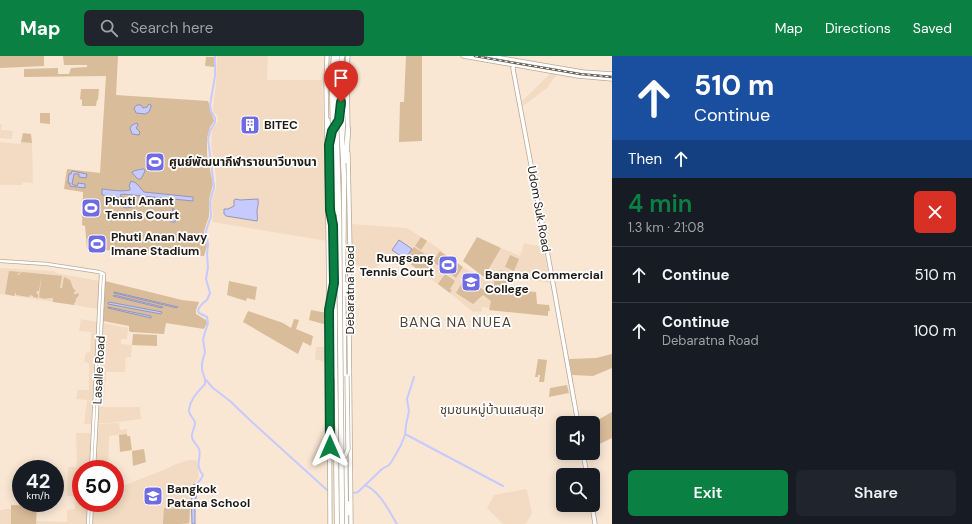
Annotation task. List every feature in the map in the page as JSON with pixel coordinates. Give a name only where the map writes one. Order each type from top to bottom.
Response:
[{"type":"highway","points":[[333,56],[331,83],[333,225]]},
{"type":"highway","points":[[333,56],[332,83],[336,172]]},
{"type":"highway","points":[[340,524],[336,83],[341,56]]},
{"type":"highway","points":[[341,56],[337,84],[343,197]]},
{"type":"highway","points":[[341,56],[343,66],[344,109],[342,138],[344,179]]},
{"type":"highway","points":[[330,210],[329,145],[332,131],[339,120],[341,56]]},
{"type":"highway","points":[[343,197],[348,129]]},
{"type":"highway","name":"Debaratna Road","points":[[343,197],[346,521]]},
{"type":"highway","points":[[328,200],[333,225]]},
{"type":"highway","name":"Debaratna Road","points":[[333,225],[340,524]]},
{"type":"highway","points":[[343,277],[349,300]]},
{"type":"highway","points":[[329,310],[334,283]]},
{"type":"highway","points":[[346,521],[350,503]]},
{"type":"main road","name":"Debaratna Road","points":[[327,56],[330,524]]},
{"type":"main road","name":"Debaratna Road","points":[[341,56],[347,77],[350,250],[351,524]]},
{"type":"main road","points":[[347,77],[348,56]]},
{"type":"main road","points":[[463,56],[578,76],[612,79]]},
{"type":"main road","points":[[489,56],[583,72],[612,74]]},
{"type":"main road","name":"Udom Suk Road","points":[[514,60],[513,69],[577,416]]},
{"type":"main road","points":[[326,67],[335,61],[341,62],[345,66]]},
{"type":"main road","points":[[327,114],[331,133]]},
{"type":"main road","points":[[329,351],[332,378],[333,452],[338,458],[345,456],[348,449],[347,368],[350,359]]},
{"type":"main road","points":[[593,512],[595,524]]},
{"type":"street","name":"Lasalle Road","points":[[0,261],[47,264],[99,272],[103,274],[92,460]]},
{"type":"street","name":"Lasalle Road","points":[[94,423],[94,460]]},
{"type":"street","points":[[88,524],[89,512]]},
{"type":"street","points":[[91,524],[92,512]]},
{"type":"shaded area","points":[[0,56],[44,56],[44,66],[0,68]]},
{"type":"shaded area","name":"ศูนย์พัฒนากีฬาราชนาวีบางนา","points":[[63,56],[118,56],[116,95],[208,101],[214,121],[210,127],[207,138],[207,155],[213,184],[209,200],[209,216],[204,231],[207,246],[204,256],[87,249],[85,226],[82,225],[83,192],[64,189],[67,169],[100,173],[106,76],[24,77],[24,69],[58,68],[58,74],[69,74],[71,68],[87,67],[87,65],[64,65]]},
{"type":"shaded area","points":[[217,56],[268,56],[267,80],[322,80],[327,241],[212,222],[213,213],[211,204],[216,188],[216,176],[211,145],[212,130],[218,121],[218,116],[214,113],[213,109]]},
{"type":"shaded area","points":[[406,56],[422,56],[422,141],[399,142],[400,102],[404,102]]},
{"type":"shaded area","points":[[206,57],[214,57],[214,67],[205,66]]},
{"type":"shaded area","points":[[551,73],[557,74],[547,88],[523,106],[522,101]]},
{"type":"shaded area","points":[[81,89],[99,89],[96,106],[82,106],[82,100],[80,99]]},
{"type":"shaded area","points":[[40,113],[50,113],[50,124],[40,123]]},
{"type":"shaded area","points":[[0,124],[2,124],[1,130],[13,131],[12,139],[0,138]]},
{"type":"shaded area","points":[[23,133],[31,134],[32,143],[21,142]]},
{"type":"shaded area","points":[[0,142],[20,144],[21,142],[32,143],[33,183],[23,182],[22,185],[0,185]]},
{"type":"shaded area","points":[[351,224],[407,228],[441,250],[434,262],[456,278],[463,267],[484,279],[501,248],[520,256],[524,243],[543,247],[550,283],[519,278],[509,278],[507,288],[495,287],[489,308],[482,307],[481,312],[476,311],[474,313],[400,256],[395,262],[385,258],[369,276],[352,260]]},
{"type":"shaded area","points":[[421,237],[427,241],[421,250],[415,246]]},
{"type":"shaded area","points":[[477,237],[501,248],[484,277],[463,261]]},
{"type":"shaded area","points":[[414,247],[434,260],[440,251],[463,267],[456,278],[433,262],[425,275],[405,260]]},
{"type":"shaded area","points":[[510,255],[519,259],[514,271],[505,267]]},
{"type":"shaded area","points":[[0,268],[54,271],[56,273],[100,281],[98,309],[0,294]]},
{"type":"shaded area","points":[[501,270],[507,275],[507,289],[536,292],[537,304],[549,305],[550,311],[548,311],[548,316],[489,310],[491,301],[483,295],[473,304],[456,293],[464,279],[484,290],[489,283],[493,286],[494,280]]},
{"type":"shaded area","points":[[9,271],[21,272],[17,274],[18,275],[22,272],[42,274],[39,291],[36,293],[38,294],[38,298],[30,295],[29,297],[16,295],[16,292],[14,296],[5,294]]},
{"type":"shaded area","points":[[42,274],[62,276],[60,288],[62,288],[64,277],[70,280],[76,291],[74,294],[78,293],[79,295],[74,305],[53,302],[53,298],[44,299],[39,297]]},
{"type":"shaded area","points":[[445,274],[455,281],[450,289],[452,290],[450,293],[438,284]]},
{"type":"shaded area","points":[[105,281],[182,300],[199,302],[196,314],[206,320],[207,323],[204,329],[166,323],[164,334],[131,332],[129,331],[129,326],[103,321]]},
{"type":"shaded area","points":[[229,281],[257,287],[255,300],[247,298],[246,301],[227,295]]},
{"type":"shaded area","points":[[311,310],[327,313],[327,325],[309,320]]},
{"type":"shaded area","points":[[248,311],[283,323],[291,328],[294,319],[299,320],[296,329],[313,336],[311,346],[303,342],[298,354],[243,322]]},
{"type":"shaded area","points":[[81,319],[97,322],[91,424],[84,424],[87,400],[76,399],[78,390],[89,390],[89,363],[84,362],[86,353],[90,352],[91,332],[79,331]]},
{"type":"shaded area","points":[[103,323],[128,328],[127,339],[121,339],[121,344],[132,345],[131,357],[126,357],[125,372],[106,372],[104,401],[98,401]]},
{"type":"shaded area","points":[[133,334],[157,335],[157,346],[132,345]]},
{"type":"shaded area","points":[[316,347],[327,347],[327,363],[315,359]]},
{"type":"shaded area","points":[[612,354],[612,368],[593,376],[572,375],[569,359],[596,358]]},
{"type":"shaded area","points":[[538,359],[547,360],[544,382],[539,382],[540,375],[535,377]]},
{"type":"shaded area","points":[[567,385],[569,393],[549,397],[550,388]]},
{"type":"shaded area","points":[[99,407],[140,407],[141,419],[111,423],[98,423]]},
{"type":"shaded area","points":[[612,412],[612,438],[600,444],[600,419]]},
{"type":"shaded area","points":[[119,423],[120,430],[127,429],[127,434],[109,436],[108,460],[96,460],[98,424]]},
{"type":"shaded area","points":[[76,433],[91,433],[90,460],[77,460]]},
{"type":"shaded area","points":[[127,434],[127,436],[130,436],[132,450],[120,452],[119,435]]},
{"type":"shaded area","points":[[144,449],[146,462],[133,466],[132,451]]},
{"type":"shaded area","name":"Bangkok Patana School","points":[[189,460],[197,461],[199,477],[191,488],[190,524],[92,524],[93,512],[124,512],[124,485]]},
{"type":"shaded area","points":[[68,467],[72,467],[72,496],[67,496]]},
{"type":"shaded area","points":[[526,489],[532,513],[526,524],[503,524],[487,508],[494,495]]},
{"type":"shaded area","points":[[11,505],[12,512],[37,512],[36,524],[11,524]]},
{"type":"shaded area","points":[[164,508],[190,509],[189,523],[163,524]]},
{"type":"shaded area","points":[[11,509],[11,524],[0,524],[0,510]]},
{"type":"shaded area","points":[[72,509],[72,512],[87,512],[86,524],[36,524],[36,521],[67,522],[67,510]]},
{"type":"water","points":[[149,104],[151,107],[149,112],[145,114],[136,113],[134,108],[137,105],[141,105],[143,108],[147,107]]},
{"type":"water","points":[[137,123],[138,125],[136,128],[140,132],[139,135],[132,134],[130,128],[132,125]]},
{"type":"water","points":[[142,169],[145,171],[141,179],[138,179],[132,172]]},
{"type":"water","points":[[72,171],[87,174],[86,178],[79,177],[79,174],[74,174],[72,184],[77,186],[78,183],[85,184],[85,188],[70,186],[70,183],[68,183],[69,174],[71,174]]},
{"type":"water","points":[[131,181],[136,183],[144,192],[193,197],[193,201],[123,194],[120,195],[121,197],[127,198],[132,203],[132,207],[127,208],[123,207],[122,201],[116,196],[102,195],[102,189],[120,191],[130,190],[129,186]]},
{"type":"water","points":[[258,199],[257,221],[226,216],[224,214],[224,209],[234,206],[234,200]]},
{"type":"water","points":[[173,208],[176,218],[175,222],[172,222],[167,218],[168,214],[172,212]]},
{"type":"water","points":[[399,240],[412,249],[405,259],[392,250]]},
{"type":"water","points":[[114,292],[178,307],[177,308]]},
{"type":"water","points":[[114,295],[163,307],[113,296]]},
{"type":"water","points":[[109,302],[162,312],[161,314],[108,304]]},
{"type":"water","points":[[108,308],[151,316],[151,318]]},
{"type":"water","points":[[194,484],[198,486],[195,504],[195,524],[192,524],[191,488]]},
{"type":"waterway","points":[[195,487],[203,475],[199,468],[200,452],[192,437],[195,421],[189,410],[193,399],[205,384],[202,370],[205,352],[203,339],[208,323],[207,317],[198,311],[202,304],[207,300],[210,293],[206,279],[208,267],[208,245],[206,231],[211,216],[210,202],[214,187],[208,139],[215,122],[210,105],[215,76],[215,56]]},
{"type":"waterway","points":[[354,493],[358,492],[382,469],[389,465],[401,445],[405,435],[409,411],[407,399],[414,377]]},
{"type":"waterway","points":[[206,380],[213,388],[230,401],[327,490]]},
{"type":"waterway","points":[[405,434],[503,486]]},
{"type":"waterway","points":[[365,485],[372,489],[381,498],[397,524]]},
{"type":"railway","points":[[475,56],[580,74],[612,77]]},
{"type":"place","name":"BITEC","points":[[250,125]]},
{"type":"place","name":"ศูนย์พัฒนากีฬาราชนาวีบางนา","points":[[155,162]]},
{"type":"place","name":"Phuti Anant Tennis Court","points":[[91,208]]},
{"type":"place","name":"Phuti Anan Navy Imane Stadium","points":[[97,244]]},
{"type":"place","name":"Rungsang Tennis Court","points":[[448,265]]},
{"type":"place","name":"Bangna Commercial College","points":[[471,282]]},
{"type":"place","name":"Bangkok Patana School","points":[[153,496]]},
{"type":"district","name":"BANG NA NUEA","points":[[456,322]]},
{"type":"district","name":"ชุมชนหมู่บ้านแสนสุข","points":[[492,409]]},
{"type":"route","points":[[330,447],[329,310],[334,283],[333,225],[330,210],[329,145],[332,131],[339,120],[341,102]]}]
